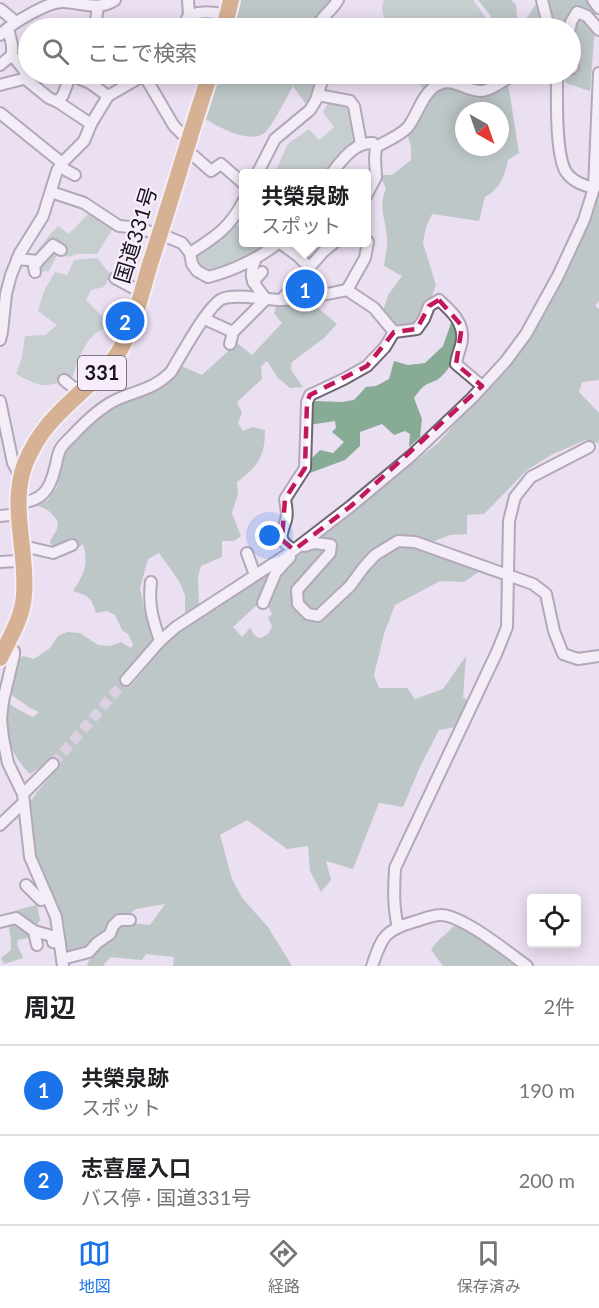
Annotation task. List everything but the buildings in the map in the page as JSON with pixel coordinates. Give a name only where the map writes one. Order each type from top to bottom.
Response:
[{"type":"highway","name":"国道331号","points":[[3,652],[22,610],[24,597],[25,563],[19,490],[21,478],[29,456],[42,432],[103,372],[119,351],[129,330],[207,84]]},
{"type":"street","points":[[25,18],[61,1],[84,6],[104,6],[115,0]]},
{"type":"street","points":[[187,18],[188,0]]},
{"type":"street","points":[[323,18],[338,0]]},
{"type":"street","points":[[542,0],[546,18]]},
{"type":"street","points":[[593,0],[599,8]]},
{"type":"street","points":[[96,18],[98,6]]},
{"type":"street","points":[[0,9],[8,28],[12,55],[18,62]]},
{"type":"street","points":[[189,15],[214,12],[227,14]]},
{"type":"street","points":[[573,18],[577,12],[587,16],[599,30]]},
{"type":"street","points":[[0,65],[12,55]]},
{"type":"street","points":[[126,680],[160,640],[176,627],[294,550],[411,456],[506,361],[526,334],[558,276],[584,220],[594,188],[599,74]]},
{"type":"street","points":[[0,85],[18,82]]},
{"type":"street","points":[[32,84],[49,98],[91,124]]},
{"type":"street","points":[[58,102],[67,84]]},
{"type":"street","points":[[93,84],[108,96]]},
{"type":"street","points":[[0,340],[11,275],[20,253],[43,216],[61,165],[84,141],[91,124],[108,96],[128,84]]},
{"type":"street","points":[[151,84],[174,126],[211,171],[221,164],[239,180]]},
{"type":"street","points":[[260,169],[275,140],[310,110],[321,84]]},
{"type":"street","points":[[376,147],[410,124],[429,91],[438,84]]},
{"type":"street","points":[[459,84],[482,91],[498,84]]},
{"type":"street","points":[[558,84],[559,143],[562,163],[572,178],[594,188]]},
{"type":"street","points":[[318,95],[358,104],[361,144]]},
{"type":"street","points":[[0,113],[75,175]]},
{"type":"street","points":[[335,169],[351,151],[361,144],[373,144],[376,147]]},
{"type":"street","points":[[371,186],[376,177],[376,147]]},
{"type":"street","points":[[51,192],[84,203],[119,226],[160,234],[182,243],[190,253],[192,264],[197,271],[208,277],[256,258],[274,247]]},
{"type":"street","points":[[190,253],[219,234],[239,210]]},
{"type":"street","points":[[35,272],[34,267],[38,261],[53,245],[61,250]]},
{"type":"street","points":[[285,247],[298,256],[309,268]]},
{"type":"street","points":[[281,300],[330,247]]},
{"type":"street","points":[[347,290],[365,258],[367,247]]},
{"type":"street","points":[[256,258],[250,270],[253,282],[266,299]]},
{"type":"street","points":[[18,260],[38,261]]},
{"type":"street","points":[[0,270],[11,275]]},
{"type":"street","points":[[253,282],[262,272]]},
{"type":"street","points":[[115,278],[141,292]]},
{"type":"street","points":[[0,516],[20,509],[47,490],[59,452],[90,417],[118,399],[147,389],[165,378],[208,312],[221,300],[236,297],[281,300],[347,290],[374,308],[394,332]]},
{"type":"street","points":[[230,344],[233,332],[266,299]]},
{"type":"street","points":[[394,332],[417,329],[429,306],[439,300],[462,326],[462,340],[456,363],[482,386]]},
{"type":"street","points":[[205,318],[233,332]]},
{"type":"street","points":[[294,550],[282,540],[287,511],[285,499],[305,468],[307,402],[310,395],[367,366],[385,347],[394,332]]},
{"type":"street","points":[[64,380],[80,393]]},
{"type":"street","points":[[0,401],[4,444],[21,478]]},
{"type":"street","points":[[398,927],[393,892],[395,868],[507,627],[509,521],[515,497],[531,477],[589,447]]},
{"type":"street","points":[[263,603],[276,572],[289,559],[294,550],[315,543],[331,546],[330,553],[297,590],[298,604],[308,614],[318,616],[350,586],[375,555],[398,541],[415,542],[533,584],[546,594],[554,631],[564,654],[578,659],[599,656]]},
{"type":"street","points":[[22,546],[53,553],[72,545]]},
{"type":"street","points":[[247,553],[255,575]]},
{"type":"street","points":[[0,562],[25,563]]},
{"type":"street","points":[[151,582],[149,596],[151,611],[160,640]]},
{"type":"street","points":[[3,652],[14,651],[3,701],[1,719],[3,738],[8,764],[23,798],[30,856],[56,918],[62,963],[89,952],[110,934],[113,926],[119,920],[130,920]]},
{"type":"street","points":[[0,825],[52,764]]},
{"type":"street","points":[[26,885],[41,900],[47,896]]},
{"type":"street","points":[[372,966],[381,941],[390,931],[440,915],[465,923],[527,966]]},
{"type":"street","points":[[0,922],[16,918],[34,931],[52,936],[53,942],[60,943]]},
{"type":"street","points":[[34,931],[37,945]]},
{"type":"highlighted area","points":[[439,300],[462,326],[456,364],[482,386],[351,506],[294,550],[282,540],[285,499],[305,468],[307,402],[310,395],[367,366],[394,332],[417,329],[429,306]]},
{"type":"green space","points":[[238,0],[331,0],[316,18],[234,18]]},
{"type":"green space","points":[[384,0],[473,0],[486,18],[384,18],[382,8]]},
{"type":"green space","points":[[478,0],[511,0],[516,5],[517,18],[491,18]]},
{"type":"green space","points":[[546,0],[597,0],[590,91],[568,84],[581,84],[581,18],[550,18]]},
{"type":"green space","points":[[536,4],[540,18],[527,18]]},
{"type":"green space","points":[[214,84],[317,84],[307,106],[293,86],[275,119],[263,134],[249,137],[233,133],[205,119]]},
{"type":"green space","points":[[419,84],[431,84],[425,89]]},
{"type":"green space","points":[[508,84],[519,153],[508,160],[501,182],[485,197],[479,221],[432,214],[426,227],[423,243],[436,285],[431,299],[414,324],[397,328],[383,311],[388,295],[402,276],[384,266],[387,240],[382,207],[386,188],[379,175],[392,175],[411,160],[411,147],[407,133],[430,98],[441,87],[451,85],[483,98]]},
{"type":"green space","points":[[329,102],[350,107],[356,140],[336,157],[327,169],[276,169],[288,144],[309,129],[319,140],[334,127],[323,112]]},
{"type":"green space","points":[[599,189],[599,301],[595,306],[599,309],[599,380],[582,382],[579,392],[599,413],[599,443],[586,440],[553,454],[527,470],[484,514],[467,515],[467,534],[450,535],[432,542],[402,537],[382,544],[333,597],[317,611],[308,610],[302,602],[300,590],[334,542],[321,538],[438,443],[511,361],[539,324],[564,279],[584,234]]},
{"type":"green space","points":[[90,212],[114,227],[97,254],[77,254],[69,257],[58,253],[49,271],[39,272],[33,256],[51,233],[58,226],[69,234]]},
{"type":"green space","points":[[239,224],[239,247],[265,247],[249,257],[221,268],[205,269],[202,267],[196,259],[197,254],[232,227]]},
{"type":"green space","points":[[97,258],[111,275],[104,287],[91,290],[86,300],[102,316],[127,313],[122,326],[110,327],[93,335],[83,350],[72,378],[55,384],[43,385],[16,374],[22,357],[25,336],[45,335],[57,325],[38,311],[44,291],[55,272],[67,275],[74,260]]},
{"type":"green space","points":[[310,301],[337,324],[324,338],[292,362],[291,370],[303,387],[290,388],[278,378],[267,361],[261,366],[262,379],[237,402],[242,413],[238,423],[243,431],[253,427],[265,430],[264,447],[259,460],[237,482],[238,494],[232,513],[241,536],[234,541],[222,541],[222,557],[201,566],[198,577],[199,606],[185,615],[185,595],[179,581],[159,553],[148,559],[140,588],[154,641],[121,679],[130,687],[163,646],[206,612],[273,570],[258,604],[233,627],[242,637],[250,628],[255,636],[261,638],[268,634],[272,626],[268,618],[272,614],[267,604],[279,574],[309,548],[326,548],[326,552],[294,588],[295,606],[317,620],[378,557],[399,544],[415,544],[483,569],[464,582],[440,581],[395,605],[384,634],[374,675],[379,688],[407,688],[415,699],[443,689],[466,656],[463,697],[468,701],[455,727],[439,730],[403,807],[379,803],[353,869],[326,861],[331,880],[321,892],[310,871],[308,846],[287,849],[247,820],[220,835],[232,879],[243,899],[268,927],[292,966],[173,966],[174,957],[146,954],[142,960],[110,957],[103,966],[88,966],[92,956],[111,938],[122,922],[150,925],[165,904],[136,909],[88,948],[70,953],[66,950],[62,917],[35,854],[28,805],[60,766],[52,760],[30,774],[20,762],[11,748],[4,725],[8,703],[33,717],[39,712],[9,693],[18,662],[23,656],[34,659],[50,648],[58,636],[67,632],[80,633],[98,645],[110,646],[121,642],[131,648],[133,644],[128,634],[122,630],[115,615],[107,611],[96,613],[89,598],[73,591],[84,569],[86,557],[83,544],[76,549],[55,555],[50,541],[58,522],[48,511],[35,505],[48,500],[57,487],[63,454],[75,438],[98,418],[124,402],[149,394],[166,383],[181,366],[202,375],[237,343],[252,355],[282,323],[274,313],[277,304]]},
{"type":"green space","points":[[452,320],[458,327],[458,334],[457,349],[452,363],[443,375],[424,386],[414,398],[422,419],[420,437],[409,447],[410,434],[405,431],[394,435],[382,424],[360,432],[360,446],[345,460],[307,474],[312,458],[320,450],[333,453],[344,442],[332,432],[336,428],[335,421],[309,425],[310,404],[316,401],[354,400],[366,387],[376,386],[389,379],[394,361],[408,365],[425,363],[443,346]]},
{"type":"green space","points":[[37,905],[40,920],[29,938],[18,940],[17,944],[23,958],[4,964],[1,958],[11,950],[9,928],[17,910]]},
{"type":"green space","points":[[455,924],[517,966],[443,966],[431,950]]},
{"type":"tunnel","points":[[53,764],[126,680]]},
{"type":"place","name":"共榮泉跡","points":[[305,289]]},
{"type":"place","name":"志喜屋入口","points":[[125,321]]}]
